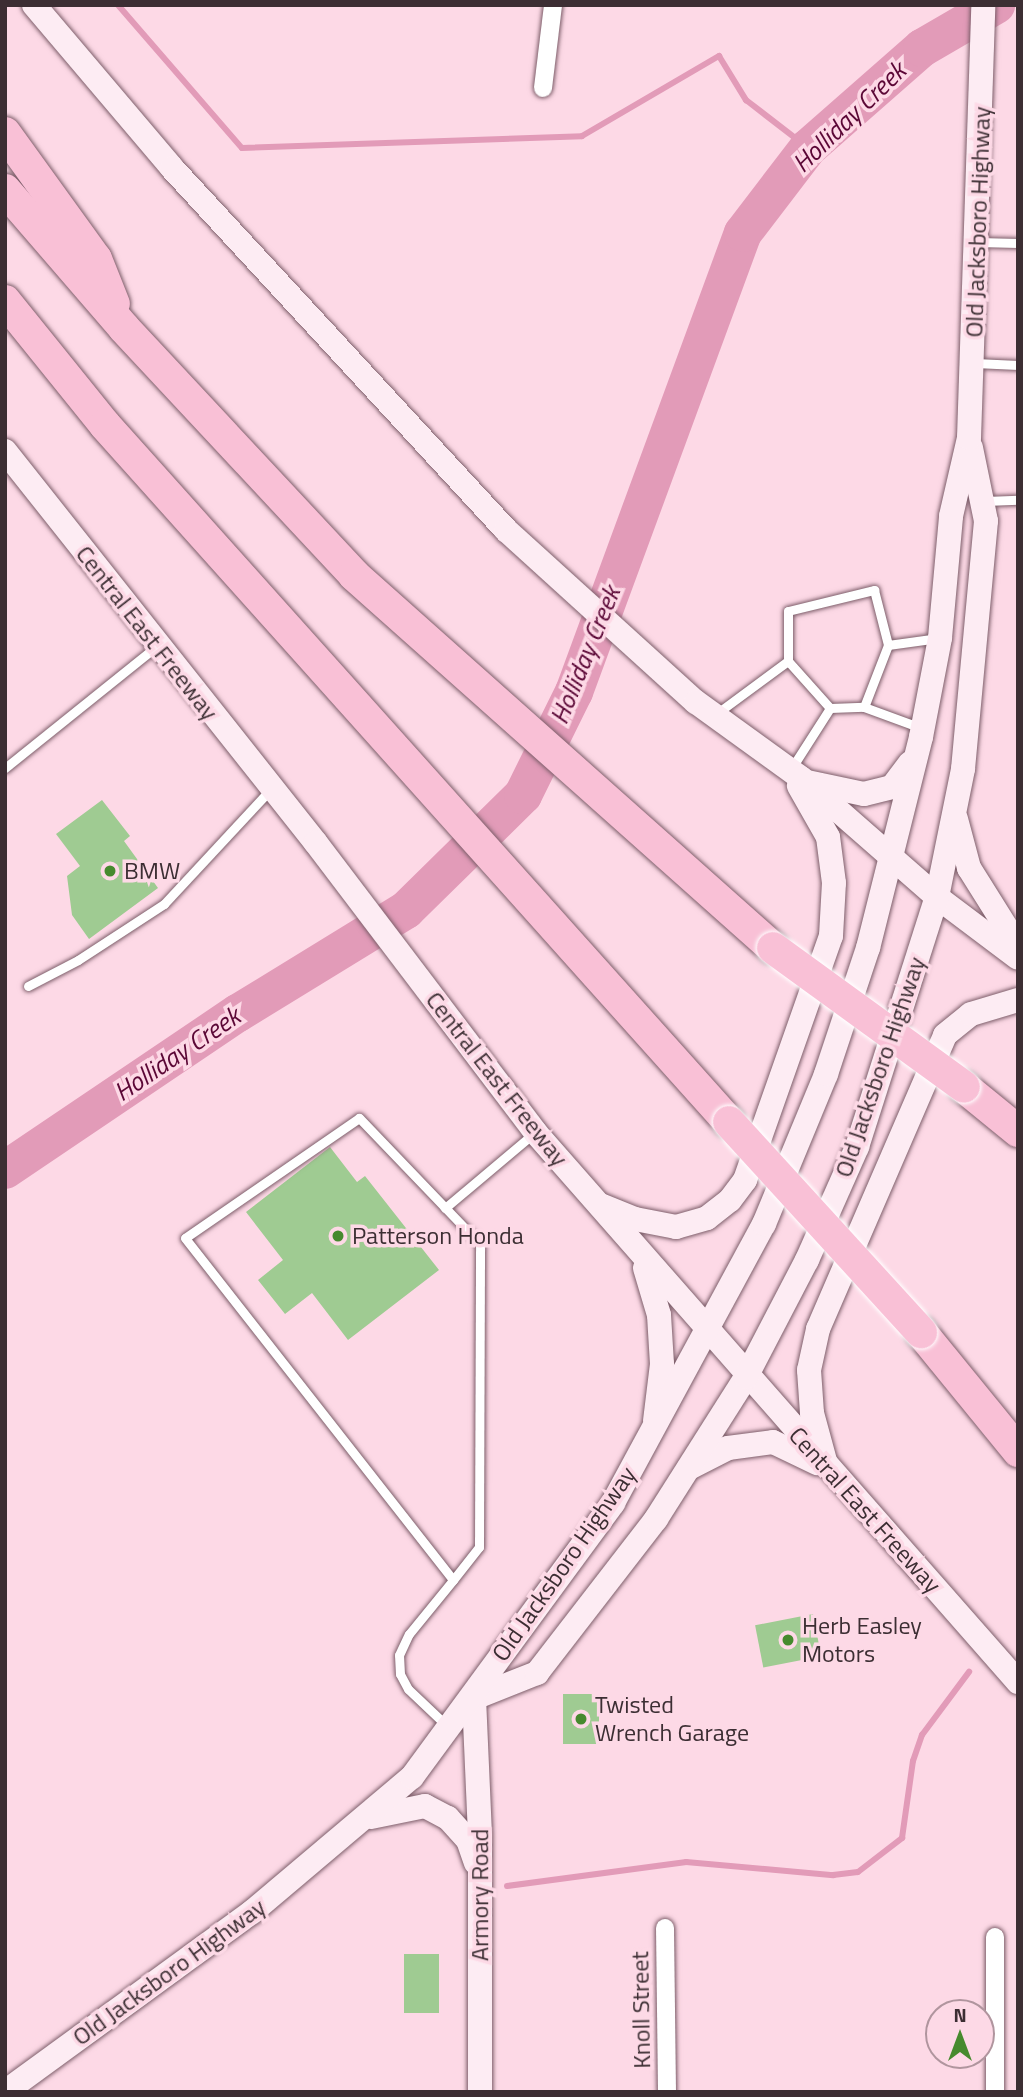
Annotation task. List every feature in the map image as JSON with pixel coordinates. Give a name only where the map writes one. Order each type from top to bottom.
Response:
[{"type":"highway","points":[[5,132],[96,259],[124,328]]},
{"type":"highway","points":[[5,190],[124,328],[354,575],[773,948],[964,1087],[1018,1131]]},
{"type":"highway","points":[[5,301],[104,425]]},
{"type":"highway","points":[[5,325],[104,425],[398,749],[729,1122],[921,1332],[1018,1451]]},
{"type":"highway","points":[[964,1087],[1018,1121]]},
{"type":"main road","points":[[34,5],[190,188],[506,530],[706,709],[797,776],[937,897],[1018,958]]},
{"type":"main road","name":"Old Jacksboro Highway","points":[[5,2092],[252,1912],[370,1817],[412,1777],[474,1698],[500,1651],[612,1503],[708,1334],[764,1224],[826,1074],[892,858],[923,729],[940,638],[951,516],[970,438],[981,170],[983,5]]},
{"type":"main road","name":"Old Jacksboro Highway","points":[[474,1698],[537,1673],[625,1564],[746,1377],[807,1260],[857,1147],[937,897],[955,813],[978,637],[986,521],[970,438]]},
{"type":"main road","name":"Central East Freeway","points":[[10,465],[270,790],[316,843],[535,1132],[708,1334],[1018,1682]]},
{"type":"main road","points":[[797,776],[864,794],[892,787],[917,754]]},
{"type":"main road","points":[[597,1203],[635,1219],[676,1227],[707,1218],[730,1200],[745,1180],[831,936],[834,883],[828,837],[797,776]]},
{"type":"main road","points":[[955,813],[969,868],[1018,946]]},
{"type":"main road","points":[[827,1468],[811,1402],[809,1370],[818,1329],[945,1035],[971,1014],[1018,1000]]},
{"type":"main road","points":[[642,1257],[659,1315],[662,1364],[653,1433]]},
{"type":"main road","points":[[689,1468],[728,1448],[773,1442],[827,1468]]},
{"type":"main road","name":"Armory Road","points":[[474,1698],[480,1875],[480,2092]]},
{"type":"main road","points":[[370,1817],[425,1806],[448,1818],[468,1840],[480,1875]]},
{"type":"street","points":[[543,89],[553,5]]},
{"type":"street","name":"Knoll Street","points":[[665,1928],[667,2092]]},
{"type":"street","points":[[995,1937],[995,2092]]},
{"type":"lane","points":[[978,242],[1018,243]]},
{"type":"lane","points":[[973,363],[1018,365]]},
{"type":"lane","points":[[982,501],[1018,500]]},
{"type":"lane","points":[[864,707],[888,645],[874,590],[788,611],[788,661],[830,708],[864,707],[923,729]]},
{"type":"lane","points":[[888,645],[940,638]]},
{"type":"lane","points":[[5,768],[157,646]]},
{"type":"lane","points":[[706,709],[788,661]]},
{"type":"lane","points":[[797,776],[830,708]]},
{"type":"lane","points":[[27,986],[78,960],[164,904],[270,790]]},
{"type":"lane","points":[[450,1729],[408,1689],[400,1674],[399,1655],[409,1634],[453,1580],[479,1547],[480,1244],[359,1118],[185,1238],[453,1580]]},
{"type":"lane","points":[[445,1208],[535,1132]]},
{"type":"building","name":"BMW","points":[[102,800],[130,836],[124,841],[158,888],[89,939],[72,915],[67,876],[80,866],[56,834]]},
{"type":"building","name":"Patterson Honda","points":[[330,1147],[357,1182],[365,1176],[439,1270],[348,1340],[312,1293],[285,1314],[258,1280],[283,1260],[246,1212]]},
{"type":"building","name":"Herb Easley Motors","points":[[813,1614],[821,1656],[763,1667],[755,1625]]},
{"type":"building","name":"Twisted Wrench Garage","points":[[563,1694],[599,1694],[599,1744],[563,1744]]},
{"type":"building","points":[[404,1954],[439,1954],[439,2013],[404,2013]]},
{"type":"waterway","points":[[118,5],[242,148],[582,136],[719,56],[746,100],[808,148]]},
{"type":"waterway","name":"Holliday Creek","points":[[5,1170],[238,1013],[406,910],[523,795],[574,692],[743,233],[808,148],[922,48],[996,5]]},
{"type":"waterway","points":[[507,1886],[686,1862],[833,1875],[858,1872],[902,1838],[913,1761],[922,1735],[969,1672]]},
{"type":"place","name":"BMW","points":[[110,871]]},
{"type":"place","name":"Patterson Honda","points":[[338,1236]]},
{"type":"place","name":"Herb Easley Motors","points":[[788,1640]]},
{"type":"place","name":"Twisted Wrench Garage","points":[[581,1719]]}]
